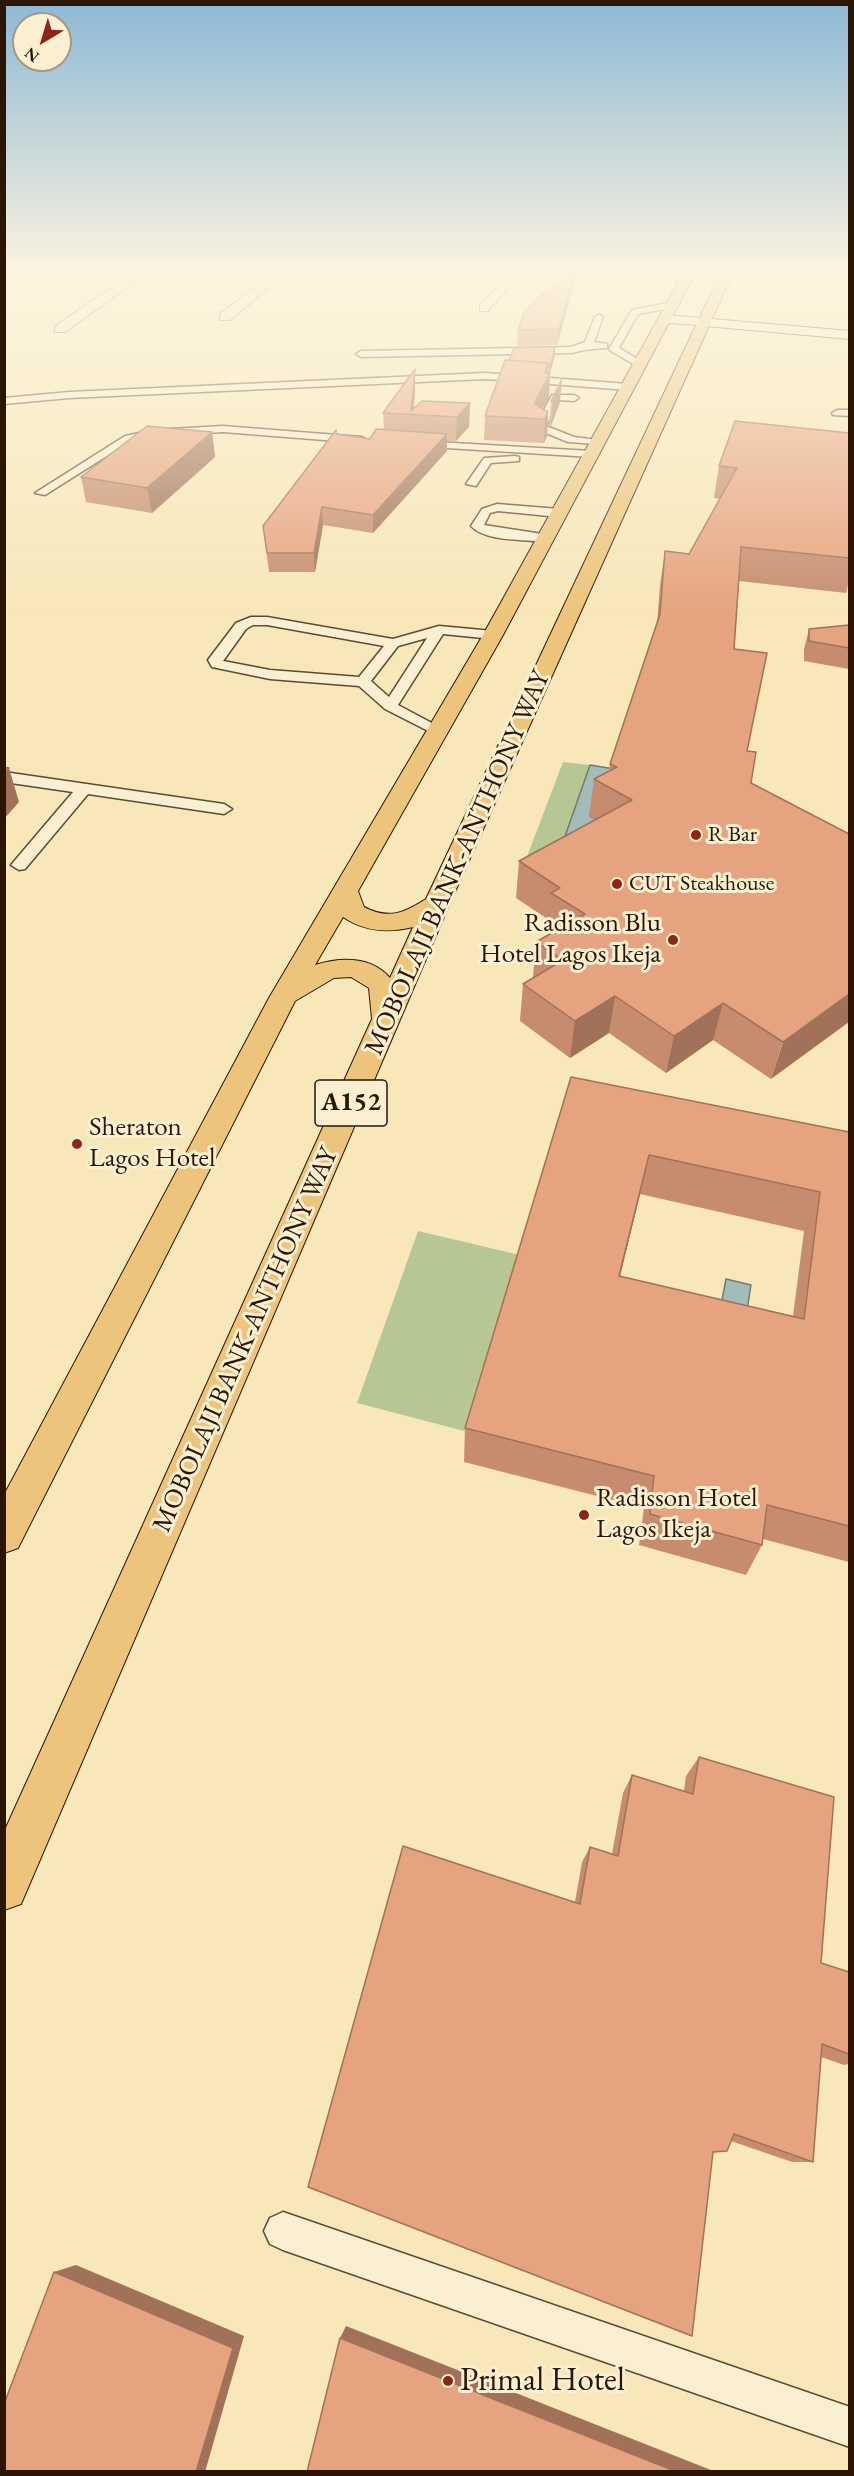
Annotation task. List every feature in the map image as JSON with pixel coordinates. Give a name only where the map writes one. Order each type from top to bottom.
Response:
[{"type":"main road","points":[[4,1535],[283,998],[493,635],[591,454],[625,386]]},
{"type":"main road","name":"MOBOLAJI BANK-ANTHONY WAY","points":[[4,1887],[437,903],[676,386]]},
{"type":"main road","points":[[345,891],[352,912],[370,922],[391,925],[412,920],[437,903]]},
{"type":"main road","points":[[283,998],[307,980],[332,968],[356,968],[373,976],[383,987],[386,1023]]},
{"type":"lane","points":[[4,401],[278,386]]},
{"type":"lane","points":[[548,386],[619,396]]},
{"type":"lane","points":[[585,398],[556,397],[540,427],[572,440],[591,454]]},
{"type":"lane","points":[[837,413],[849,413]]},
{"type":"lane","points":[[41,493],[129,438],[153,433],[223,429],[372,441]]},
{"type":"lane","points":[[406,444],[591,454]]},
{"type":"lane","points":[[472,484],[489,460],[494,458],[591,454]]},
{"type":"lane","points":[[545,538],[486,531],[477,526],[486,511],[497,507],[559,513]]},
{"type":"lane","points":[[438,732],[390,706],[363,682],[238,669],[217,664],[215,660],[241,626],[251,621],[267,621],[393,643],[440,630],[493,635]]},
{"type":"lane","points":[[390,706],[440,630]]},
{"type":"lane","points":[[363,682],[393,643]]},
{"type":"lane","points":[[4,777],[224,809]]},
{"type":"lane","points":[[19,865],[84,789]]},
{"type":"lane","points":[[282,2231],[849,2427]]},
{"type":"green space","points":[[563,762],[590,765],[564,839],[520,875]]},
{"type":"green space","points":[[418,1231],[524,1256],[472,1433],[357,1403]]},
{"type":"water","points":[[590,765],[663,777],[590,816],[613,830],[564,839]]},
{"type":"water","points":[[726,1279],[751,1285],[742,1342],[715,1336]]},
{"type":"building","points":[[403,386],[413,386],[411,411],[422,401],[470,403],[457,417],[383,413]]},
{"type":"building","points":[[496,386],[544,386],[534,404],[548,412],[545,419],[485,416]]},
{"type":"building","points":[[559,386],[559,386],[553,402],[551,401]]},
{"type":"building","points":[[735,421],[849,433],[849,558],[741,547],[734,649],[767,653],[747,751],[756,752],[751,783],[849,834],[849,994],[783,1042],[723,1003],[674,1036],[615,996],[575,1021],[523,984],[563,960],[536,942],[585,914],[551,893],[560,888],[519,861],[632,800],[594,779],[617,767],[610,764],[660,614],[665,551],[689,554],[737,468],[719,466]]},
{"type":"building","points":[[147,426],[212,432],[147,488],[81,477]]},
{"type":"building","points":[[376,429],[447,434],[373,515],[322,507],[314,553],[267,553],[263,526],[336,430],[336,434],[370,439]]},
{"type":"building","points":[[849,625],[849,648],[809,641],[809,629]]},
{"type":"building","points":[[571,1077],[849,1132],[849,1526],[767,1505],[762,1545],[650,1514],[654,1476],[465,1428]],"holes":[[[649,1155],[820,1192],[804,1319],[619,1276]]]},
{"type":"building","points":[[699,1757],[834,1797],[821,1963],[849,1972],[849,2054],[822,2044],[813,2162],[734,2134],[727,2151],[713,2152],[692,2336],[308,2187],[403,1846],[580,1904],[590,1847],[618,1856],[632,1775],[693,1794]]},
{"type":"building","points":[[54,2272],[233,2348],[196,2472],[4,2472],[4,2404]]},
{"type":"building","points":[[340,2338],[677,2472],[307,2472]]},
{"type":"place","name":"R Bar","points":[[696,835]]},
{"type":"place","name":"CUT Steakhouse","points":[[617,884]]},
{"type":"place","name":"Radisson Blu Hotel Lagos Ikeja","points":[[673,940]]},
{"type":"place","name":"Sheraton Lagos Hotel","points":[[77,1144]]},
{"type":"place","name":"Radisson Hotel Lagos Ikeja","points":[[584,1515]]},
{"type":"place","name":"Primal Hotel","points":[[448,2381]]}]
